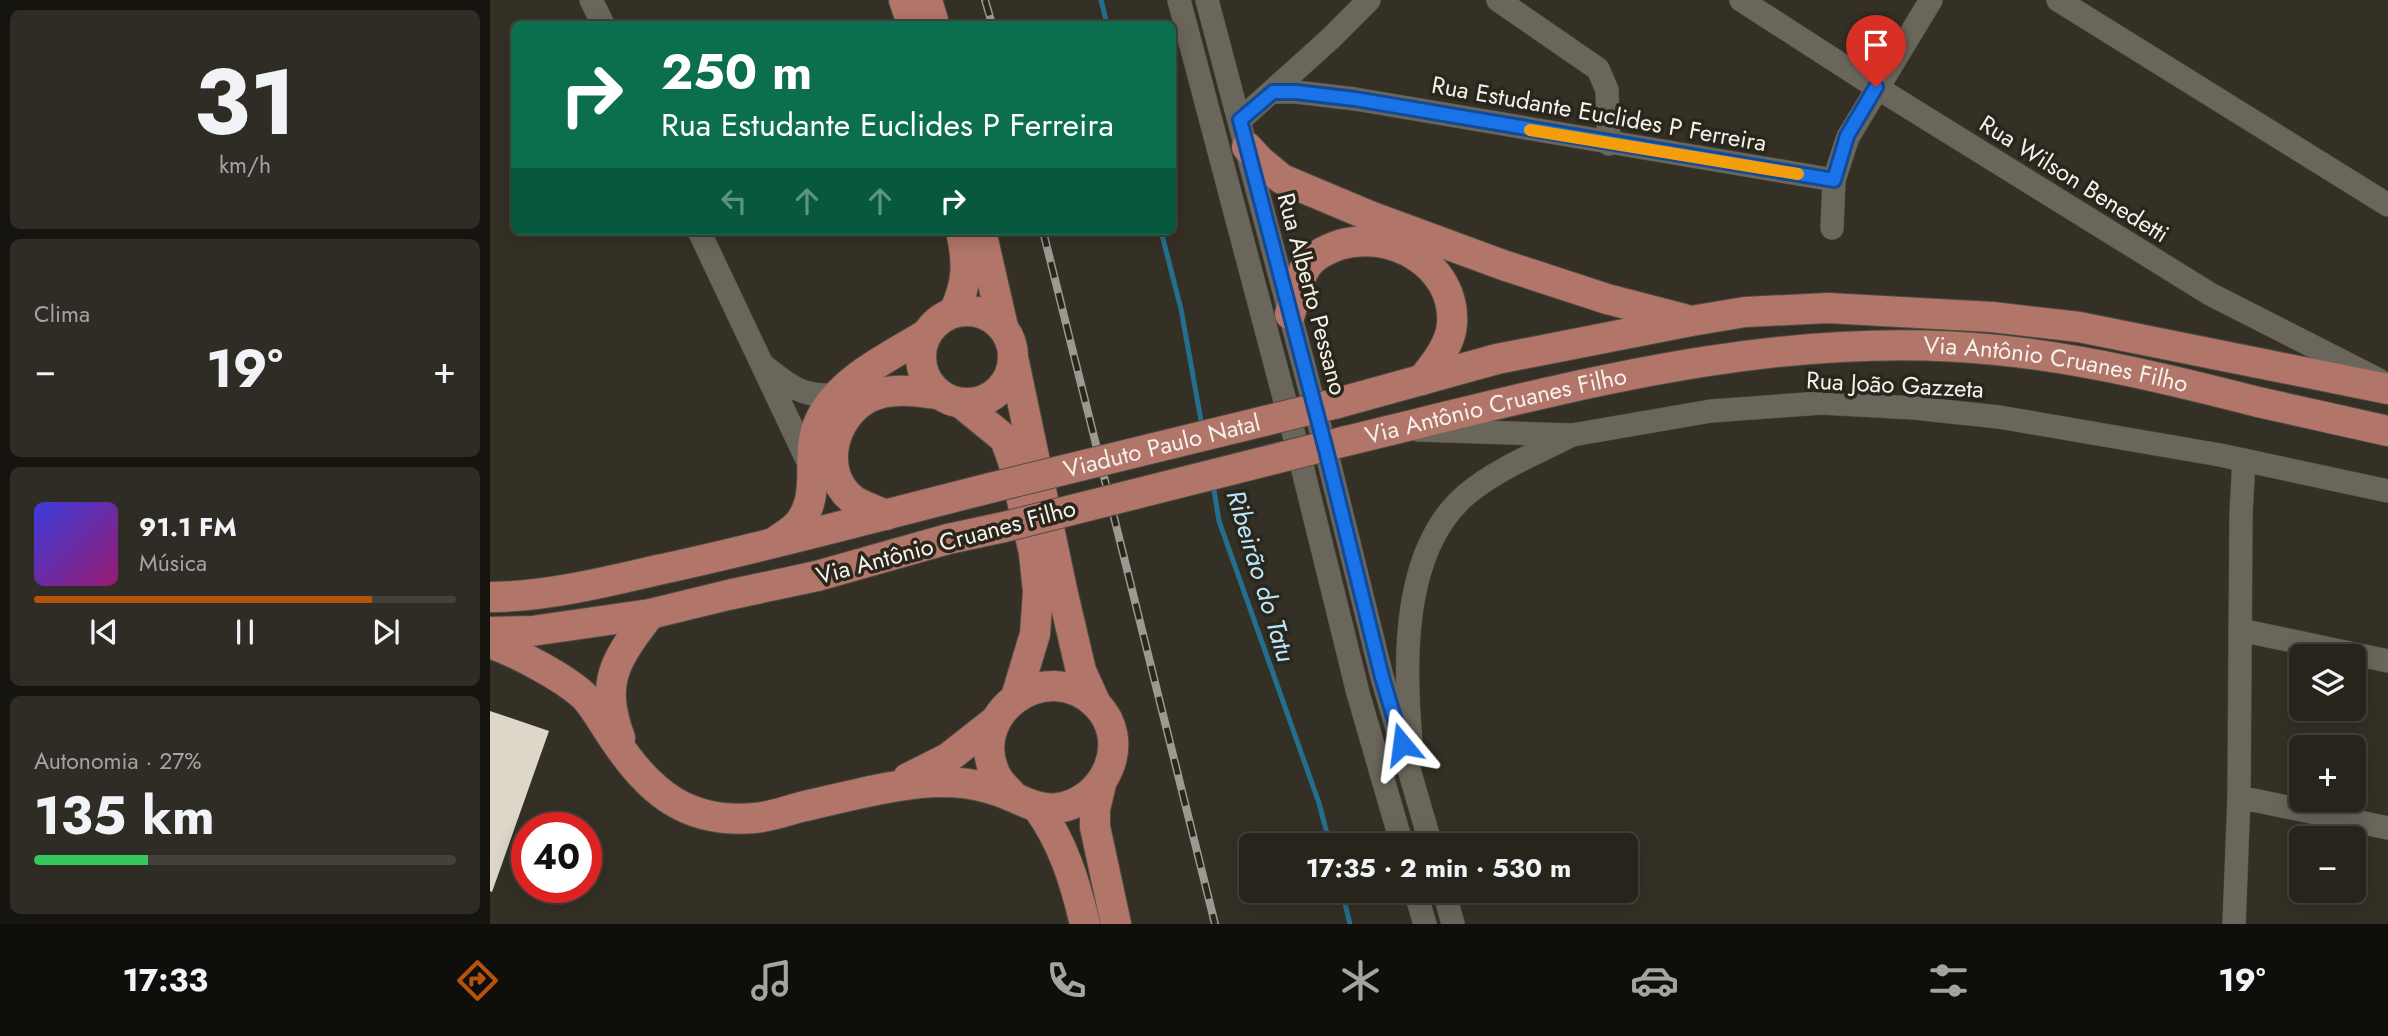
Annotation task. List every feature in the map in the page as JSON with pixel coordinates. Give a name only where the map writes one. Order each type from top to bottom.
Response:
[{"type":"main road","points":[[904,0],[911,21]]},
{"type":"main road","points":[[927,0],[933,21]]},
{"type":"main road","points":[[1243,134],[1260,162],[1282,179],[1370,216],[1503,265],[1607,299],[1691,321]]},
{"type":"main road","points":[[954,312],[965,289],[965,247],[962,235]]},
{"type":"main road","points":[[983,235],[1003,327]]},
{"type":"main road","points":[[1290,314],[1301,275],[1308,264],[1328,248],[1364,241],[1380,242],[1410,251],[1428,265],[1443,285],[1452,324],[1446,343],[1422,380]]},
{"type":"main road","name":"Via Antônio Cruanes Filho","points":[[1334,404],[1497,359],[1691,321],[1745,312],[1828,308],[1992,317],[2079,327],[2388,387]]},
{"type":"main road","points":[[490,643],[551,673],[586,698],[629,762],[653,789],[683,808],[716,818],[756,818],[890,786],[936,782],[988,788],[1055,809],[1073,805],[1089,796],[1101,784],[1110,769],[1112,734],[1081,671],[1014,362],[1012,342],[1003,327],[993,318],[968,310],[942,317],[925,335],[864,373],[839,394],[821,418],[811,445],[813,492],[810,504],[799,523],[775,543]]},
{"type":"main road","points":[[925,335],[920,351],[921,367],[927,382],[1005,439],[1013,461],[1034,553],[1038,592],[1035,634],[1016,697]]},
{"type":"main road","name":"Via Antônio Cruanes Filho","points":[[490,632],[532,631],[650,614],[817,576],[948,539],[1394,429],[1647,370],[1758,353],[1835,346],[1915,345],[1996,349],[2097,364],[2176,380],[2260,402],[2388,430]]},
{"type":"main road","points":[[886,515],[852,499],[837,481],[832,465],[832,446],[839,428],[862,403],[877,394],[900,391],[979,402],[996,394],[1008,380],[1014,362]]},
{"type":"main road","points":[[2260,402],[2292,418],[2388,449]]},
{"type":"main road","name":"Viaduto Paulo Natal","points":[[990,488],[1334,404]]},
{"type":"main road","name":"Via Antônio Cruanes Filho","points":[[490,597],[509,597],[610,581],[775,543],[990,488]]},
{"type":"main road","points":[[629,762],[613,718],[610,690],[614,668],[650,614]]},
{"type":"main road","points":[[890,786],[948,758],[995,721],[1016,697],[1035,687],[1057,686],[1078,691],[1096,704]]},
{"type":"main road","points":[[995,721],[990,741],[991,761],[999,780],[1049,824],[1066,857],[1085,924]]},
{"type":"main road","points":[[1101,784],[1095,809],[1095,827],[1098,852],[1115,924]]},
{"type":"street","points":[[591,0],[602,21]]},
{"type":"street","points":[[1179,0],[1358,693],[1399,833]]},
{"type":"street","name":"Rua Alberto Pessano","points":[[1207,0],[1382,677],[1428,833]]},
{"type":"street","points":[[1243,134],[1273,92],[1369,0]]},
{"type":"street","points":[[1498,0],[1598,69],[1607,90],[1609,144]]},
{"type":"street","name":"Rua Wilson Benedetti","points":[[1741,0],[2210,295],[2388,387]]},
{"type":"street","points":[[1832,228],[1834,180],[1847,136],[1931,0]]},
{"type":"street","points":[[2058,0],[2388,205]]},
{"type":"street","name":"Rua Estudante Euclides P Ferreira","points":[[1306,61],[1313,74],[1355,99]]},
{"type":"street","name":"Rua Estudante Euclides P Ferreira","points":[[1273,92],[1355,99],[1834,180]]},
{"type":"street","points":[[701,235],[811,468]]},
{"type":"street","points":[[760,363],[792,387],[807,394],[839,394]]},
{"type":"street","name":"Rua João Gazzeta","points":[[1394,429],[1573,435],[1711,411],[1821,404],[1914,408],[1999,417],[2244,460],[2388,491]]},
{"type":"street","points":[[1415,788],[1409,722],[1409,663],[1417,586],[1424,555],[1434,533],[1465,496],[1516,463],[1573,435]]},
{"type":"street","points":[[2234,924],[2239,797],[2244,460]]},
{"type":"street","points":[[2240,630],[2388,662]]},
{"type":"street","points":[[2239,797],[2388,828]]},
{"type":"street","points":[[1419,903],[1425,924]]},
{"type":"street","points":[[1448,903],[1454,924]]},
{"type":"building","points":[[490,711],[549,731],[520,812],[511,812],[511,838],[492,892]]},
{"type":"waterway","name":"Ribeirão do Tatu","points":[[1101,0],[1106,21]]},
{"type":"waterway","name":"Ribeirão do Tatu","points":[[1162,235],[1181,309],[1202,426]]},
{"type":"waterway","name":"Ribeirão do Tatu","points":[[1213,484],[1219,521],[1319,803],[1327,833]]},
{"type":"waterway","name":"Ribeirão do Tatu","points":[[1345,903],[1350,924]]},
{"type":"railway","points":[[985,0],[991,21]]},
{"type":"railway","points":[[1044,235],[1215,924]]},
{"type":"slow traffic","points":[[1530,130],[1798,174]]},
{"type":"route","points":[[1402,744],[1382,677],[1240,120],[1273,92],[1296,92],[1355,99],[1834,180],[1847,136],[1876,87]]}]
